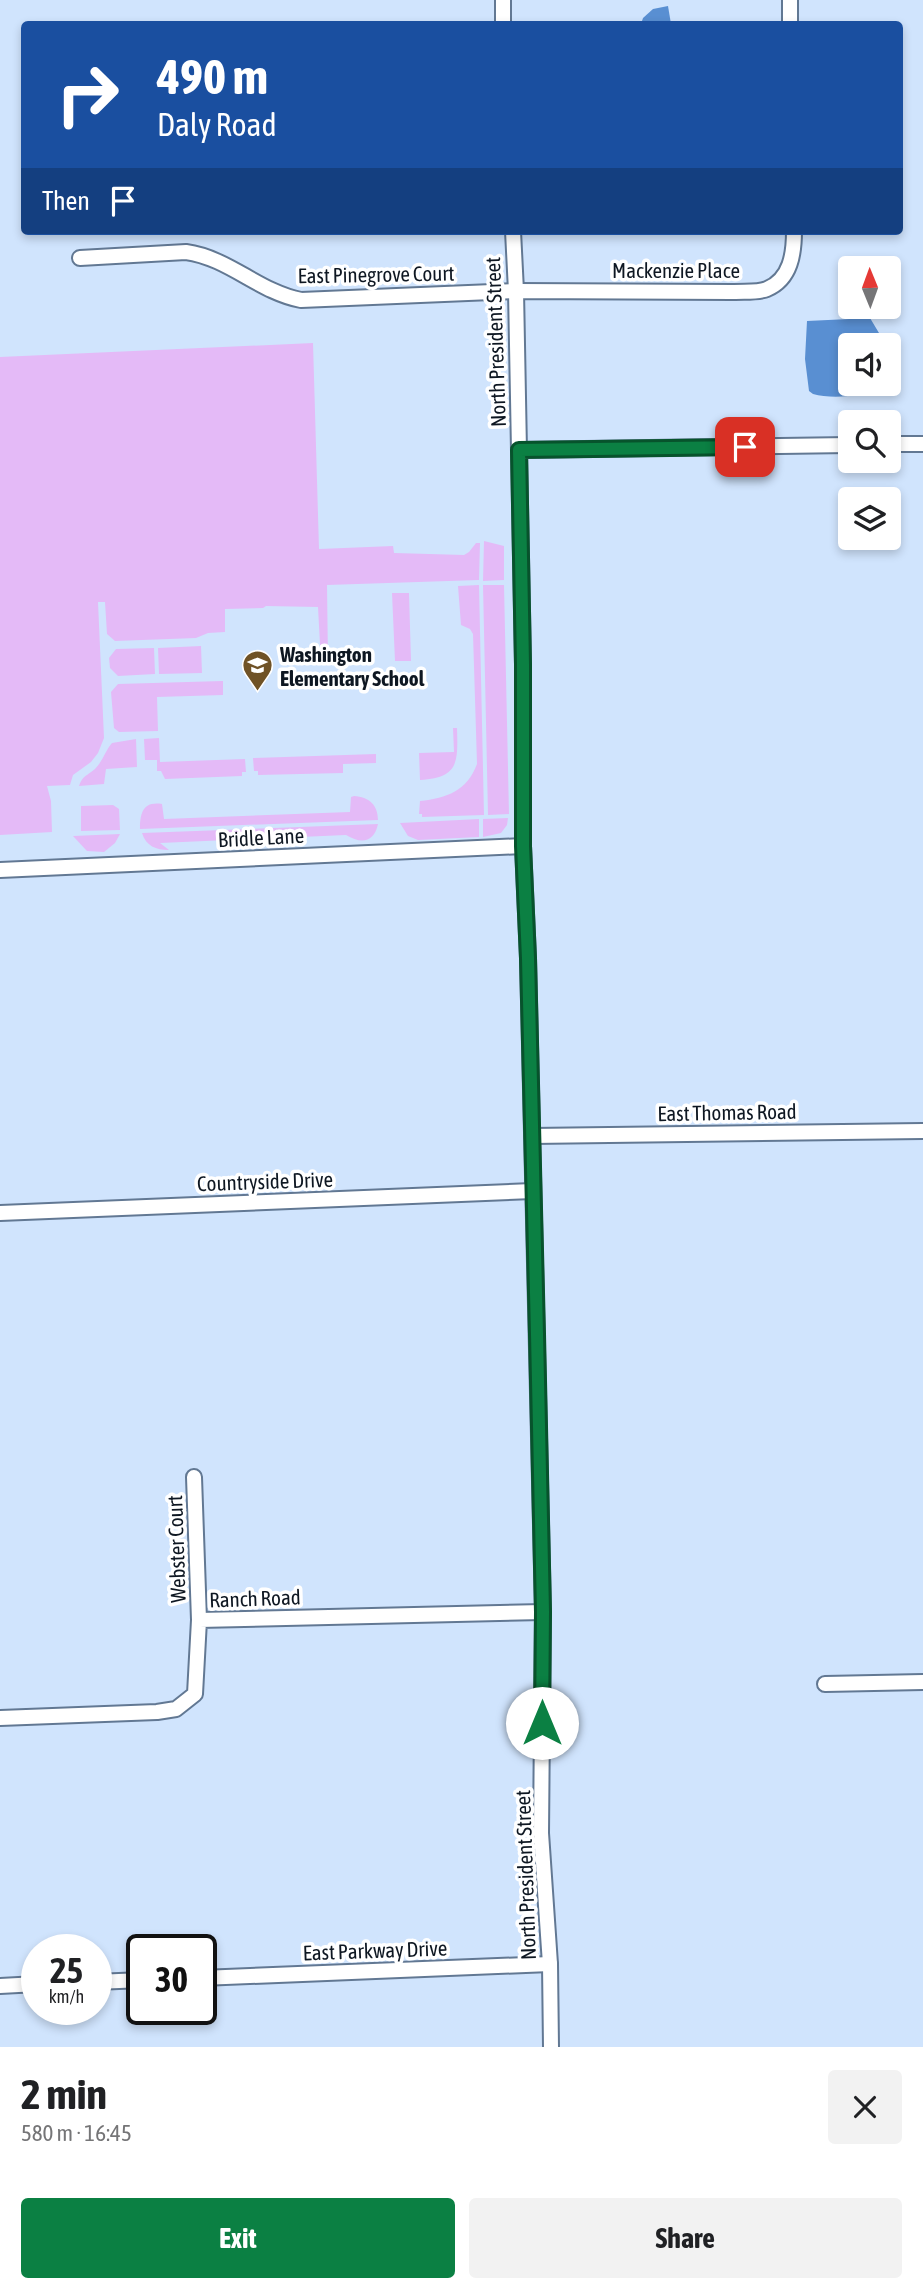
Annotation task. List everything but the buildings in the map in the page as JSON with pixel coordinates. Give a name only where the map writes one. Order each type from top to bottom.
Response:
[{"type":"street","points":[[503,0],[503,21]]},
{"type":"street","points":[[790,0],[790,21]]},
{"type":"street","name":"North President Street","points":[[513,235],[523,664],[523,846],[543,1612],[541,1833],[550,1965],[551,2047]]},
{"type":"street","name":"Mackenzie Place","points":[[516,291],[733,292],[767,289],[780,279],[792,264],[794,235]]},
{"type":"street","name":"East Pinegrove Court","points":[[80,258],[186,252],[198,254],[222,262],[272,291],[301,300],[516,291]]},
{"type":"street","points":[[901,444],[923,444]]},
{"type":"street","points":[[519,450],[838,445]]},
{"type":"street","name":"Bridle Lane","points":[[0,870],[523,846]]},
{"type":"street","name":"East Thomas Road","points":[[532,1136],[923,1131]]},
{"type":"street","name":"Countryside Drive","points":[[0,1213],[533,1191]]},
{"type":"street","name":"Webster Court","points":[[194,1477],[200,1620]]},
{"type":"street","name":"Ranch Road","points":[[0,1718],[176,1709],[195,1694],[200,1620],[543,1612]]},
{"type":"street","points":[[825,1684],[923,1682]]},
{"type":"street","name":"East Parkway Drive","points":[[217,1977],[550,1965]]},
{"type":"street","points":[[0,1986],[21,1985]]},
{"type":"shaded area","points":[[313,343],[319,549],[393,546],[394,553],[464,555],[476,543],[480,543],[479,580],[327,585],[328,663],[321,663],[318,607],[266,606],[225,609],[225,632],[208,633],[196,638],[115,641],[107,634],[105,602],[98,602],[104,738],[98,753],[91,762],[73,775],[70,785],[47,786],[51,801],[52,832],[0,835],[0,357]]},
{"type":"shaded area","points":[[484,541],[504,546],[504,580],[483,581]]},
{"type":"shaded area","points":[[479,585],[484,815],[422,817],[422,814],[419,814],[420,801],[455,792],[468,781],[477,764],[473,634],[470,629],[461,625],[458,586]]},
{"type":"shaded area","points":[[483,585],[504,585],[509,814],[488,815]]},
{"type":"shaded area","points":[[392,593],[409,593],[411,661],[395,661]]},
{"type":"shaded area","points":[[201,646],[202,673],[159,674],[158,648]]},
{"type":"shaded area","points":[[154,648],[155,674],[118,676],[110,668],[109,658],[116,649]]},
{"type":"shaded area","points":[[223,681],[223,695],[157,697],[158,731],[119,732],[114,728],[111,692],[118,684]]},
{"type":"shaded area","points":[[453,728],[457,728],[457,740],[453,766],[442,776],[420,780],[419,753],[454,752]]},
{"type":"shaded area","points":[[159,738],[160,762],[245,759],[246,772],[242,772],[242,776],[165,779],[161,771],[157,771],[157,760],[145,760],[144,739]]},
{"type":"shaded area","points":[[136,739],[137,767],[106,769],[104,784],[79,786],[98,766],[112,743]]},
{"type":"shaded area","points":[[376,754],[376,763],[343,764],[343,773],[258,775],[258,771],[254,771],[253,758]]},
{"type":"shaded area","points":[[351,797],[372,803],[378,820],[140,829],[144,809],[151,804],[162,804],[164,819],[350,812]]},
{"type":"shaded area","points":[[113,805],[119,809],[120,830],[81,831],[81,806]]},
{"type":"shaded area","points":[[508,818],[501,833],[483,837],[483,819]]},
{"type":"shaded area","points":[[479,819],[479,837],[418,840],[408,836],[400,823]]},
{"type":"shaded area","points":[[378,824],[373,835],[366,840],[357,840],[346,835],[160,843],[169,850],[152,846],[142,833]]},
{"type":"shaded area","points":[[120,834],[115,843],[104,852],[87,851],[73,836]]},
{"type":"water","points":[[668,6],[670,21],[642,21],[653,9]]},
{"type":"water","points":[[871,319],[879,333],[838,333],[838,396],[847,396],[838,397],[821,396],[809,391],[805,359],[807,321]]},
{"type":"place","name":"Washington Elementary School","points":[[257,693]]},
{"type":"route","points":[[542,1723],[543,1612],[537,1334],[523,846],[519,450],[745,447]]}]
